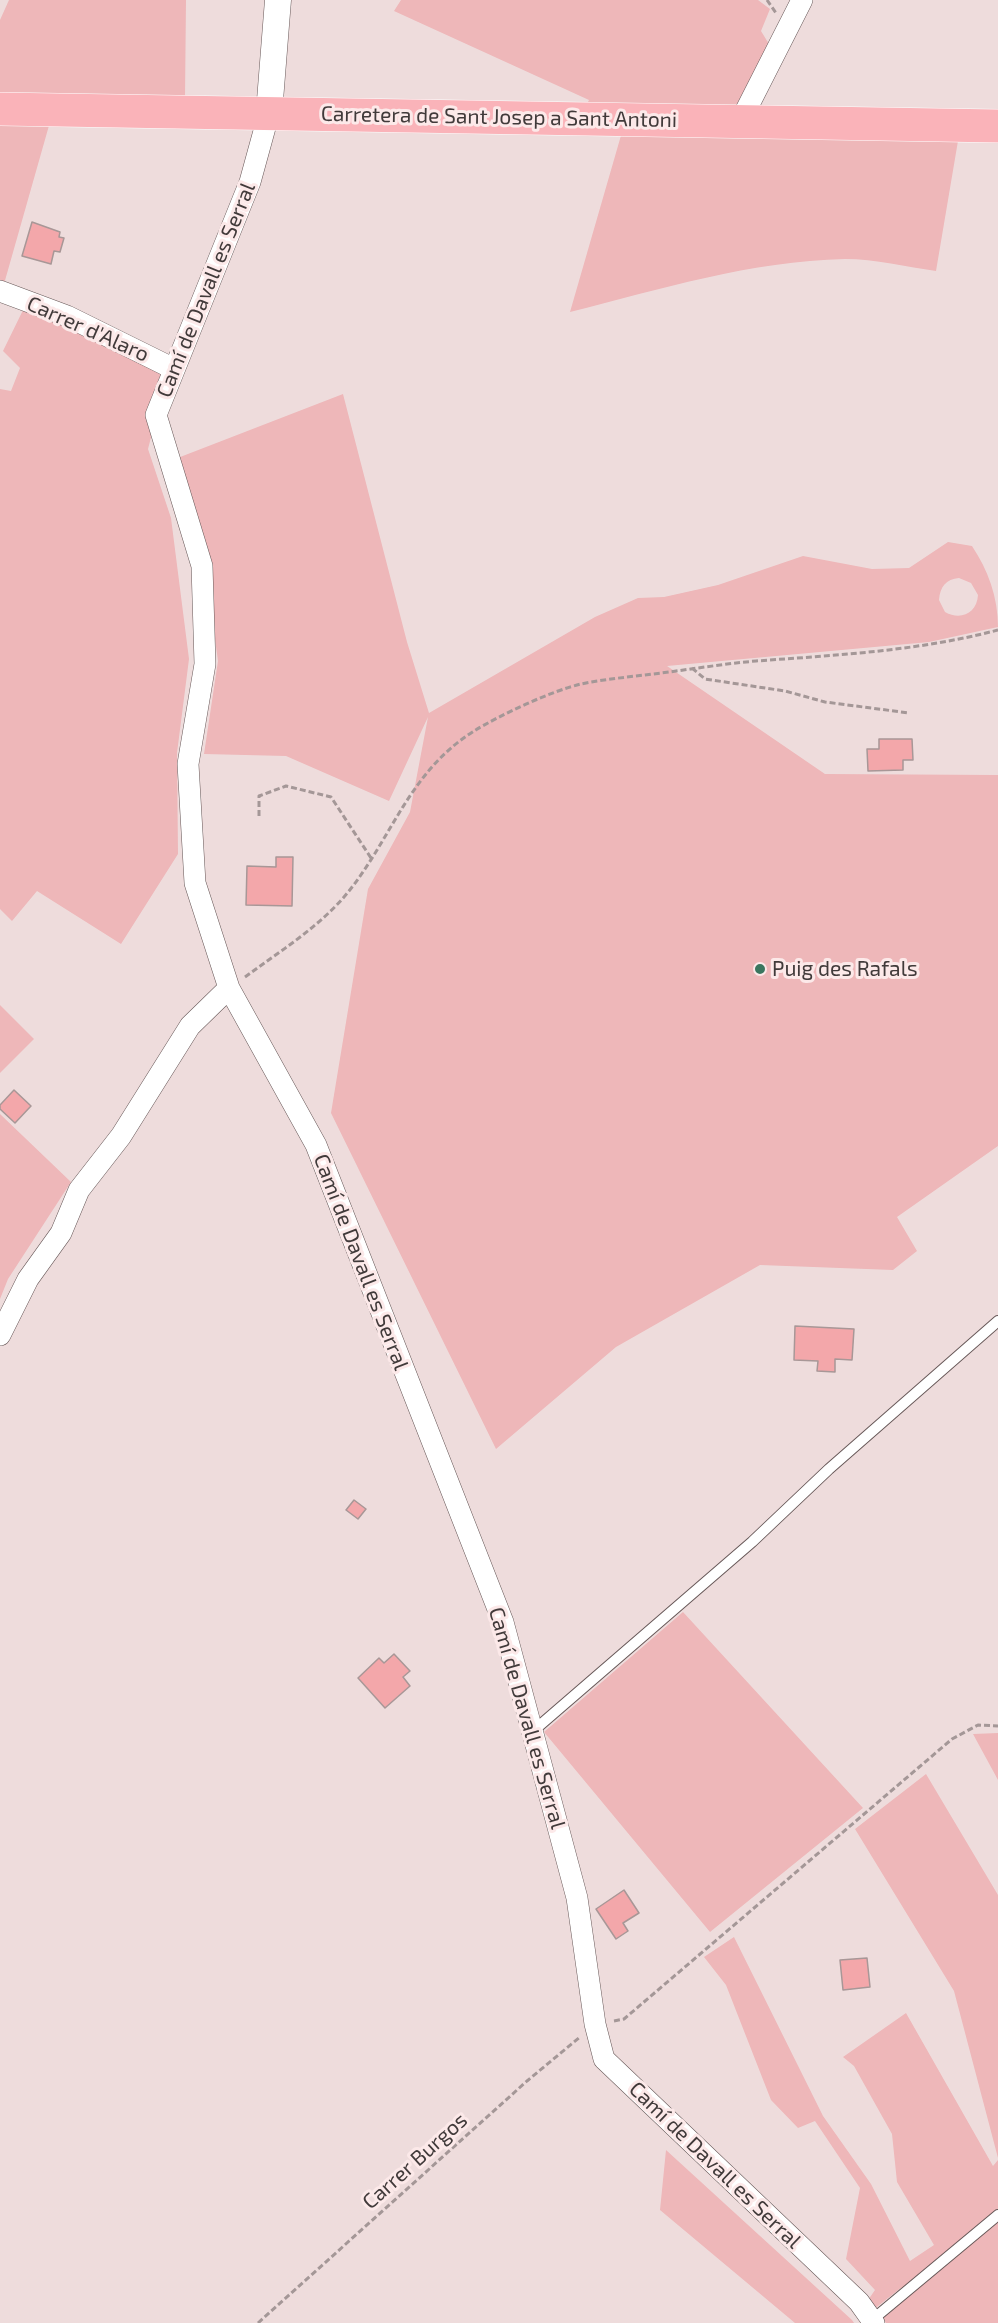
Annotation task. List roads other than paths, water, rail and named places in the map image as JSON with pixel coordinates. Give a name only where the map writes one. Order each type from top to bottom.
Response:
[{"type":"main road","name":"Carretera de Sant Josep a Sant Antoni","points":[[0,109],[998,126]]},
{"type":"street","points":[[269,113],[278,0]]},
{"type":"street","points":[[740,122],[802,0]]},
{"type":"street","name":"Camí de Davall es Serral","points":[[269,113],[250,182],[156,416],[202,566],[205,664],[188,764],[195,883],[229,988],[316,1145],[503,1622],[577,1898],[595,2025],[604,2059],[859,2302],[873,2321]]},
{"type":"street","name":"Carrer d'Alaro","points":[[0,291],[67,316],[174,369]]},
{"type":"street","points":[[0,1335],[28,1279],[61,1233],[79,1190],[121,1136],[190,1026],[229,988]]},
{"type":"lane","points":[[532,1732],[752,1542],[829,1469],[998,1321]]},
{"type":"lane","points":[[873,2321],[998,2215]]},
{"type":"place","name":"Puig des Rafals","points":[[760,969]]}]
